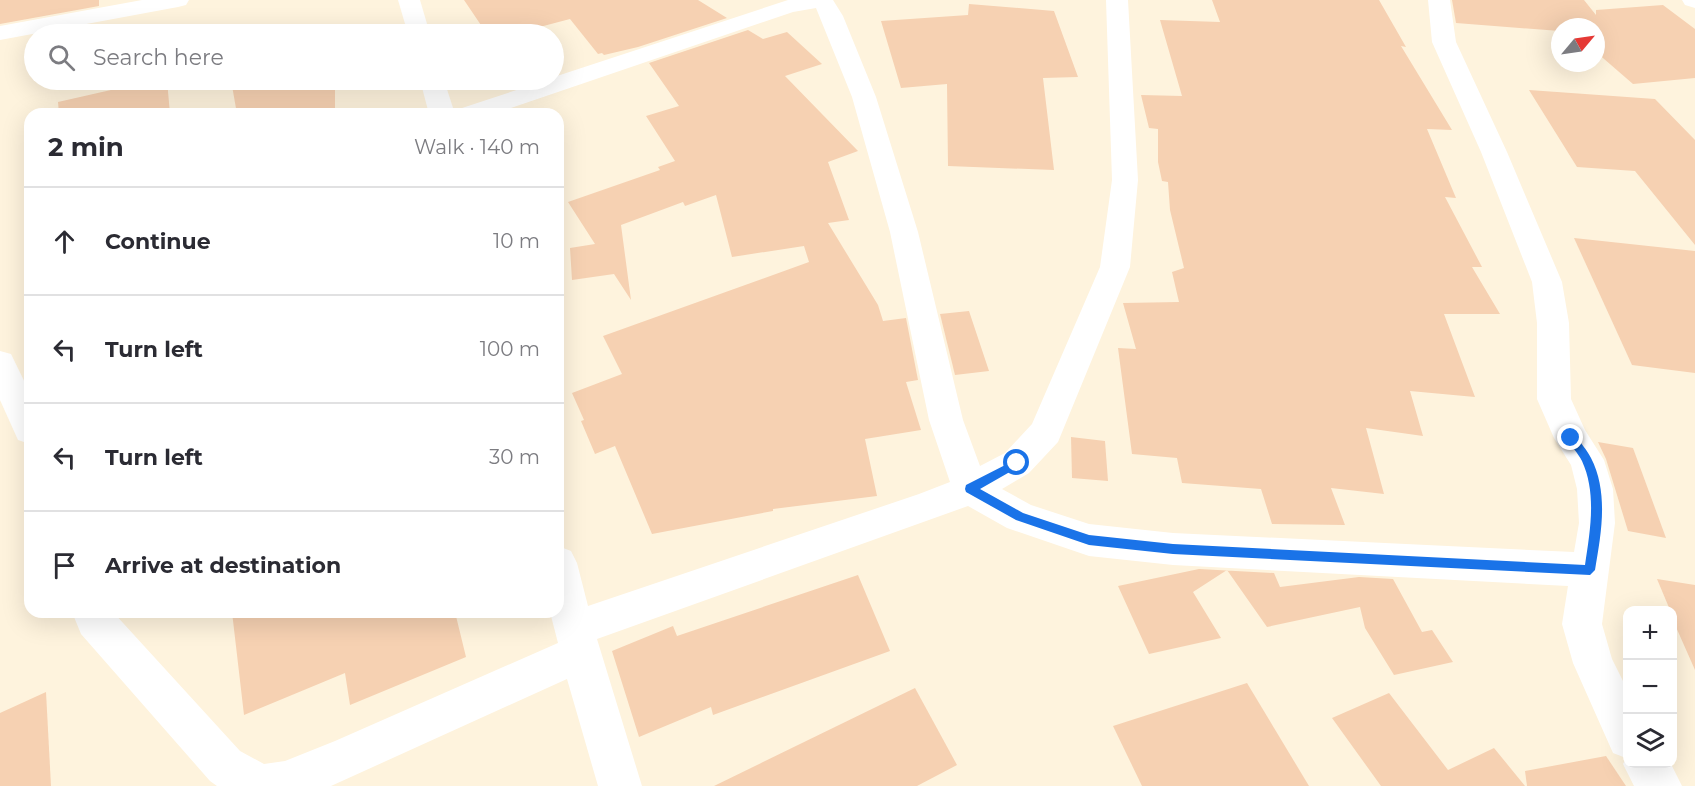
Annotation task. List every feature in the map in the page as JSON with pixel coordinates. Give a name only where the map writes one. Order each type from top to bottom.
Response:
[{"type":"street","points":[[49,24],[178,0]]},
{"type":"street","points":[[409,0],[416,24]]},
{"type":"street","points":[[564,82],[786,7],[817,0],[825,4],[832,16],[864,97],[904,232],[946,420],[970,489],[1020,517],[1089,540],[1173,549],[1590,570]]},
{"type":"street","points":[[265,786],[285,783],[346,758],[577,641],[930,506],[970,489],[1017,463],[1046,432],[1115,267],[1125,180],[1117,0]]},
{"type":"street","points":[[1439,0],[1444,42],[1494,152],[1547,282],[1553,323],[1554,399],[1571,438],[1587,460],[1595,489],[1597,523],[1582,624],[1593,663],[1623,727]]},
{"type":"street","points":[[0,33],[24,29]]},
{"type":"street","points":[[435,90],[440,108]]},
{"type":"street","points":[[486,108],[539,90]]},
{"type":"street","points":[[0,363],[24,417]]},
{"type":"street","points":[[564,588],[577,641],[620,786]]},
{"type":"street","points":[[95,618],[225,766],[258,786]]},
{"type":"street","points":[[1648,768],[1660,786]]},
{"type":"building","points":[[0,0],[99,0],[99,6],[0,24]]},
{"type":"building","points":[[464,0],[698,0],[727,18],[638,47],[604,55],[598,54],[570,19],[551,24],[480,24]]},
{"type":"building","points":[[1212,0],[1379,0],[1406,47],[1401,46],[1452,130],[1427,129],[1456,198],[1445,197],[1482,267],[1472,267],[1500,314],[1444,314],[1475,397],[1410,391],[1423,436],[1366,428],[1384,494],[1331,488],[1345,525],[1272,524],[1261,489],[1182,483],[1177,458],[1132,454],[1118,348],[1136,349],[1123,303],[1179,302],[1172,272],[1184,268],[1170,210],[1168,182],[1162,181],[1158,162],[1158,129],[1149,128],[1141,95],[1182,96],[1160,20],[1220,22]]},
{"type":"building","points":[[1452,0],[1584,0],[1596,15],[1596,10],[1663,5],[1695,29],[1695,78],[1633,84],[1605,60],[1605,18],[1551,18],[1551,30],[1456,23]]},
{"type":"building","points":[[969,4],[1054,11],[1078,77],[1043,78],[1054,170],[948,166],[947,84],[901,88],[881,21],[968,15]]},
{"type":"building","points":[[748,30],[763,39],[787,32],[822,64],[785,76],[858,151],[828,162],[849,220],[828,223],[878,305],[883,321],[906,318],[918,380],[906,382],[921,430],[865,439],[877,496],[773,509],[773,511],[652,534],[615,446],[595,454],[572,393],[622,374],[603,336],[809,262],[804,246],[732,257],[716,195],[685,206],[683,202],[621,225],[631,300],[614,274],[572,280],[570,248],[595,244],[568,202],[660,170],[658,167],[675,161],[646,116],[679,106],[649,63]]},
{"type":"building","points":[[111,90],[168,90],[169,108],[58,108],[58,102]]},
{"type":"building","points":[[233,90],[335,90],[335,108],[236,108]]},
{"type":"building","points":[[1529,90],[1655,99],[1695,140],[1695,245],[1635,171],[1577,167]]},
{"type":"building","points":[[1574,238],[1695,251],[1695,373],[1632,365]]},
{"type":"building","points":[[969,311],[989,371],[955,375],[940,314]]},
{"type":"building","points":[[1071,437],[1105,441],[1108,481],[1072,478]]},
{"type":"building","points":[[1598,442],[1633,448],[1666,538],[1628,531],[1606,459]]},
{"type":"building","points":[[1199,569],[1226,570],[1193,592],[1221,638],[1149,654],[1118,586]]},
{"type":"building","points":[[1227,571],[1274,573],[1280,587],[1359,577],[1393,579],[1422,632],[1432,630],[1453,662],[1394,675],[1365,628],[1360,607],[1267,627]]},
{"type":"building","points":[[858,575],[890,651],[713,715],[711,707],[639,737],[612,651],[673,626],[677,636]]},
{"type":"building","points":[[1657,579],[1695,585],[1695,670],[1677,629],[1677,606],[1668,606]]},
{"type":"building","points":[[233,618],[456,618],[466,657],[350,705],[345,673],[244,715]]},
{"type":"building","points":[[1247,683],[1309,786],[1142,786],[1113,726]]},
{"type":"building","points":[[915,688],[957,765],[917,786],[714,786]]},
{"type":"building","points":[[46,692],[51,786],[0,786],[0,713]]},
{"type":"building","points":[[1389,693],[1448,770],[1494,748],[1525,786],[1381,786],[1332,718]]},
{"type":"building","points":[[1606,756],[1626,786],[1527,786],[1525,771]]},
{"type":"route","points":[[1017,463],[970,489],[1020,517],[1089,540],[1173,549],[1590,570],[1597,523],[1595,489],[1587,460],[1571,438]]}]
